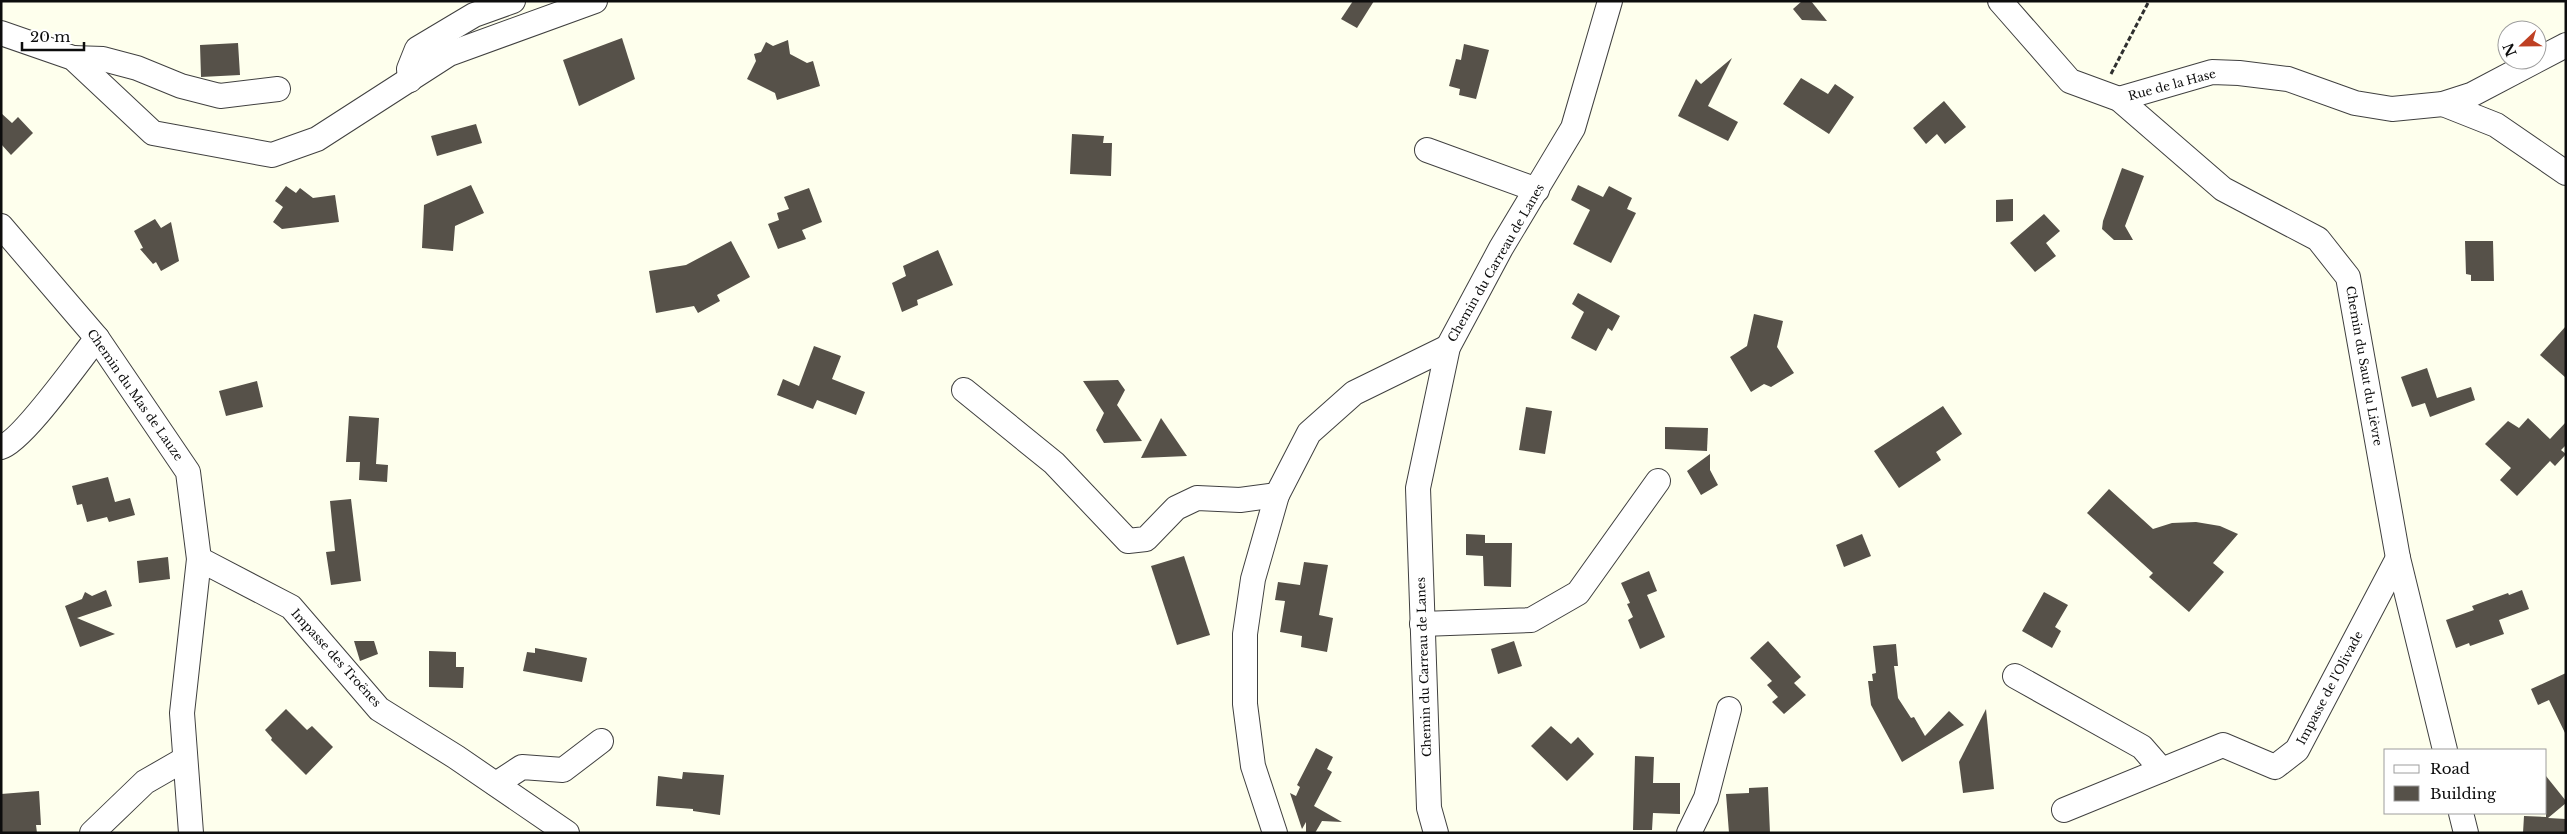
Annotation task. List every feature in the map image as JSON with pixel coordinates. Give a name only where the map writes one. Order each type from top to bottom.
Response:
[{"type":"street","points":[[410,80],[410,69],[417,49],[474,15],[513,1]]},
{"type":"street","points":[[73,58],[153,133],[272,155],[317,139],[450,54],[595,1]]},
{"type":"street","name":"Chemin du Carreau de Lanes","points":[[1436,833],[1429,808],[1418,488],[1448,347],[1501,248],[1573,128],[1610,1]]},
{"type":"street","name":"Chemin du Saut du Lièvre","points":[[2000,1],[2070,81],[2110,96],[2223,189],[2318,239],[2348,277],[2398,558],[2445,749]]},
{"type":"street","points":[[1,33],[73,58],[103,59],[137,68],[181,86],[220,96],[278,89]]},
{"type":"street","name":"Rue de la Hase","points":[[2110,96],[2212,72],[2239,72],[2288,79],[2355,103],[2392,109],[2444,104],[2471,95],[2566,45]]},
{"type":"street","points":[[2444,104],[2496,125],[2566,173]]},
{"type":"street","points":[[1427,150],[1537,190]]},
{"type":"street","name":"Chemin du Mas de Lauze","points":[[1,226],[97,338],[188,472],[199,559],[182,713],[191,833]]},
{"type":"street","points":[[1,447],[9,445],[31,421],[97,338]]},
{"type":"street","points":[[1275,833],[1253,766],[1245,704],[1245,634],[1253,579],[1277,495],[1309,433],[1354,393],[1448,347]]},
{"type":"street","points":[[964,390],[1054,463],[1128,541],[1146,538],[1176,508],[1197,498],[1240,500],[1277,495]]},
{"type":"street","points":[[1422,624],[1531,620],[1578,593],[1658,481]]},
{"type":"street","name":"Impasse de l'Olivade","points":[[2064,810],[2223,745],[2275,767],[2298,750],[2398,558]]},
{"type":"street","name":"Impasse des Troënes","points":[[199,559],[291,607],[379,709],[496,784],[566,833]]},
{"type":"street","points":[[2015,676],[2142,747],[2162,770]]},
{"type":"street","points":[[1689,833],[1706,798],[1729,709]]},
{"type":"street","points":[[496,784],[522,767],[563,770],[601,741]]},
{"type":"street","points":[[92,833],[145,782],[185,759]]},
{"type":"street","points":[[2461,814],[2466,833]]},
{"type":"path","points":[[2110,96],[2149,1]]},
{"type":"building","points":[[1353,1],[1374,1],[1357,28],[1341,19]]},
{"type":"building","points":[[1802,1],[1811,1],[1827,21],[1802,20],[1793,9]]},
{"type":"building","points":[[622,38],[635,79],[579,106],[563,60]]},
{"type":"building","points":[[788,40],[790,54],[807,63],[813,61],[820,86],[777,100],[775,93],[747,79],[756,61],[754,54],[761,52],[766,42],[773,46]]},
{"type":"building","points":[[238,43],[240,75],[201,77],[200,45]]},
{"type":"building","points":[[1464,44],[1489,50],[1476,99],[1459,95],[1460,89],[1449,86],[1456,59],[1461,60]]},
{"type":"building","points":[[1732,58],[1708,106],[1738,122],[1728,141],[1678,116],[1696,79],[1701,84]]},
{"type":"building","points":[[1801,78],[1828,94],[1835,84],[1854,97],[1829,134],[1783,104]]},
{"type":"building","points":[[1944,101],[1966,127],[1945,144],[1937,134],[1926,144],[1913,128]]},
{"type":"building","points":[[1,113],[12,123],[18,117],[33,133],[11,155],[1,144]]},
{"type":"building","points":[[476,124],[482,143],[437,156],[431,136]]},
{"type":"building","points":[[1072,134],[1104,136],[1103,143],[1112,143],[1111,176],[1070,174]]},
{"type":"building","points":[[2122,168],[2144,176],[2125,226],[2133,240],[2114,240],[2102,229],[2103,221]]},
{"type":"building","points":[[471,185],[484,213],[455,226],[453,251],[422,248],[424,205]]},
{"type":"building","points":[[1578,185],[1603,197],[1609,186],[1632,198],[1627,209],[1636,213],[1611,263],[1573,244],[1590,210],[1571,200]]},
{"type":"building","points":[[286,186],[296,193],[300,188],[313,198],[335,195],[339,222],[282,229],[273,222],[283,207],[275,201]]},
{"type":"building","points":[[809,188],[822,222],[802,230],[806,239],[778,249],[768,224],[779,220],[777,213],[789,209],[784,197]]},
{"type":"building","points":[[2013,199],[2013,221],[1996,222],[1996,200]]},
{"type":"building","points":[[2044,214],[2060,231],[2046,243],[2056,256],[2035,272],[2010,243]]},
{"type":"building","points":[[155,219],[161,228],[171,222],[179,261],[161,271],[156,262],[153,264],[140,249],[143,248],[134,231]]},
{"type":"building","points":[[731,241],[750,277],[717,295],[720,301],[698,313],[694,306],[656,313],[649,271],[686,265]]},
{"type":"building","points":[[2465,241],[2493,241],[2494,281],[2471,281],[2471,275],[2466,274]]},
{"type":"building","points":[[938,250],[953,285],[917,300],[918,305],[902,312],[892,283],[906,276],[903,266]]},
{"type":"building","points":[[1578,293],[1620,316],[1612,331],[1608,328],[1596,351],[1571,338],[1584,312],[1572,304]]},
{"type":"building","points":[[1754,314],[1783,321],[1777,347],[1794,373],[1771,387],[1764,384],[1751,392],[1730,357],[1747,346]]},
{"type":"building","points":[[2566,326],[2566,378],[2540,355]]},
{"type":"building","points":[[814,346],[841,356],[832,379],[865,392],[856,415],[817,400],[813,409],[777,395],[783,379],[799,386]]},
{"type":"building","points":[[2427,368],[2437,398],[2471,387],[2475,400],[2430,417],[2425,403],[2412,407],[2401,377]]},
{"type":"building","points":[[1118,380],[1125,390],[1117,405],[1142,441],[1104,443],[1096,430],[1104,413],[1083,381]]},
{"type":"building","points":[[257,381],[263,407],[226,416],[219,391]]},
{"type":"building","points":[[1943,406],[1962,434],[1936,452],[1941,460],[1899,488],[1874,451]]},
{"type":"building","points":[[1526,407],[1552,411],[1545,454],[1519,450]]},
{"type":"building","points":[[349,416],[379,418],[376,464],[388,465],[387,482],[359,480],[360,462],[346,462]]},
{"type":"building","points":[[1161,418],[1187,456],[1141,458]]},
{"type":"building","points":[[2528,418],[2550,439],[2566,422],[2566,445],[2561,450],[2566,454],[2555,466],[2550,461],[2517,496],[2500,480],[2511,468],[2485,444],[2508,421],[2519,428]]},
{"type":"building","points":[[1665,427],[1708,428],[1707,451],[1665,449]]},
{"type":"building","points":[[1710,454],[1710,470],[1718,485],[1701,495],[1687,471]]},
{"type":"building","points":[[108,477],[115,502],[130,498],[135,515],[109,522],[107,517],[87,522],[82,504],[77,505],[72,486]]},
{"type":"building","points":[[2109,489],[2153,529],[2172,523],[2196,522],[2220,526],[2238,534],[2213,563],[2224,572],[2189,612],[2149,577],[2153,573],[2087,513]]},
{"type":"building","points":[[351,499],[361,581],[331,585],[326,552],[335,551],[330,501]]},
{"type":"building","points":[[1466,534],[1485,535],[1485,543],[1512,543],[1511,587],[1484,586],[1483,556],[1466,555]]},
{"type":"building","points":[[1862,534],[1871,556],[1844,567],[1836,545]]},
{"type":"building","points":[[1184,556],[1210,635],[1177,645],[1151,566]]},
{"type":"building","points":[[168,557],[170,579],[139,583],[137,561]]},
{"type":"building","points":[[1304,562],[1328,565],[1319,615],[1333,618],[1327,652],[1301,647],[1302,636],[1280,632],[1285,601],[1275,600],[1278,582],[1300,585]]},
{"type":"building","points":[[1649,571],[1657,591],[1647,595],[1665,637],[1640,649],[1628,620],[1633,617],[1627,604],[1630,603],[1621,583]]},
{"type":"building","points":[[106,590],[112,606],[77,618],[115,634],[80,647],[65,606],[82,599],[85,592],[92,596]]},
{"type":"building","points":[[2522,590],[2529,609],[2499,620],[2504,634],[2470,646],[2469,643],[2456,648],[2446,620],[2474,610],[2472,606]]},
{"type":"building","points":[[2044,592],[2068,605],[2055,627],[2061,631],[2052,648],[2022,631]]},
{"type":"building","points":[[354,641],[374,641],[378,654],[360,661]]},
{"type":"building","points":[[1514,641],[1522,666],[1498,674],[1491,649]]},
{"type":"building","points":[[1768,641],[1801,677],[1794,683],[1806,695],[1784,714],[1772,702],[1778,697],[1767,685],[1772,681],[1750,658]]},
{"type":"building","points":[[1896,644],[1898,666],[1894,666],[1898,698],[1911,718],[1914,717],[1925,736],[1949,711],[1964,725],[1902,762],[1871,705],[1868,681],[1873,681],[1872,674],[1876,673],[1873,646]]},
{"type":"building","points":[[535,648],[587,658],[582,682],[523,671],[527,652],[535,653]]},
{"type":"building","points":[[429,651],[456,652],[456,667],[464,667],[463,688],[429,687]]},
{"type":"building","points":[[2566,673],[2566,735],[2549,700],[2538,705],[2531,689]]},
{"type":"building","points":[[286,709],[307,730],[312,726],[333,747],[306,775],[271,740],[272,738],[265,730]]},
{"type":"building","points":[[1986,709],[1994,789],[1963,793],[1959,762]]},
{"type":"building","points":[[1551,726],[1571,744],[1578,737],[1594,754],[1567,781],[1531,746]]},
{"type":"building","points":[[1316,748],[1333,757],[1327,769],[1332,772],[1314,806],[1342,822],[1322,821],[1315,833],[1306,833],[1306,822],[1302,829],[1290,793],[1296,796],[1300,787],[1297,785]]},
{"type":"building","points":[[1635,756],[1654,757],[1653,783],[1680,783],[1680,814],[1653,813],[1652,830],[1633,830]]},
{"type":"building","points":[[683,772],[724,775],[720,815],[693,811],[693,809],[656,806],[658,776],[682,779]]},
{"type":"building","points":[[2547,777],[2566,801],[2548,818],[2566,819],[2566,833],[2523,833],[2524,816],[2546,817]]},
{"type":"building","points":[[1768,787],[1770,833],[1729,833],[1726,794],[1749,793],[1749,788]]},
{"type":"building","points":[[39,791],[41,825],[36,825],[37,833],[1,833],[1,794]]}]
